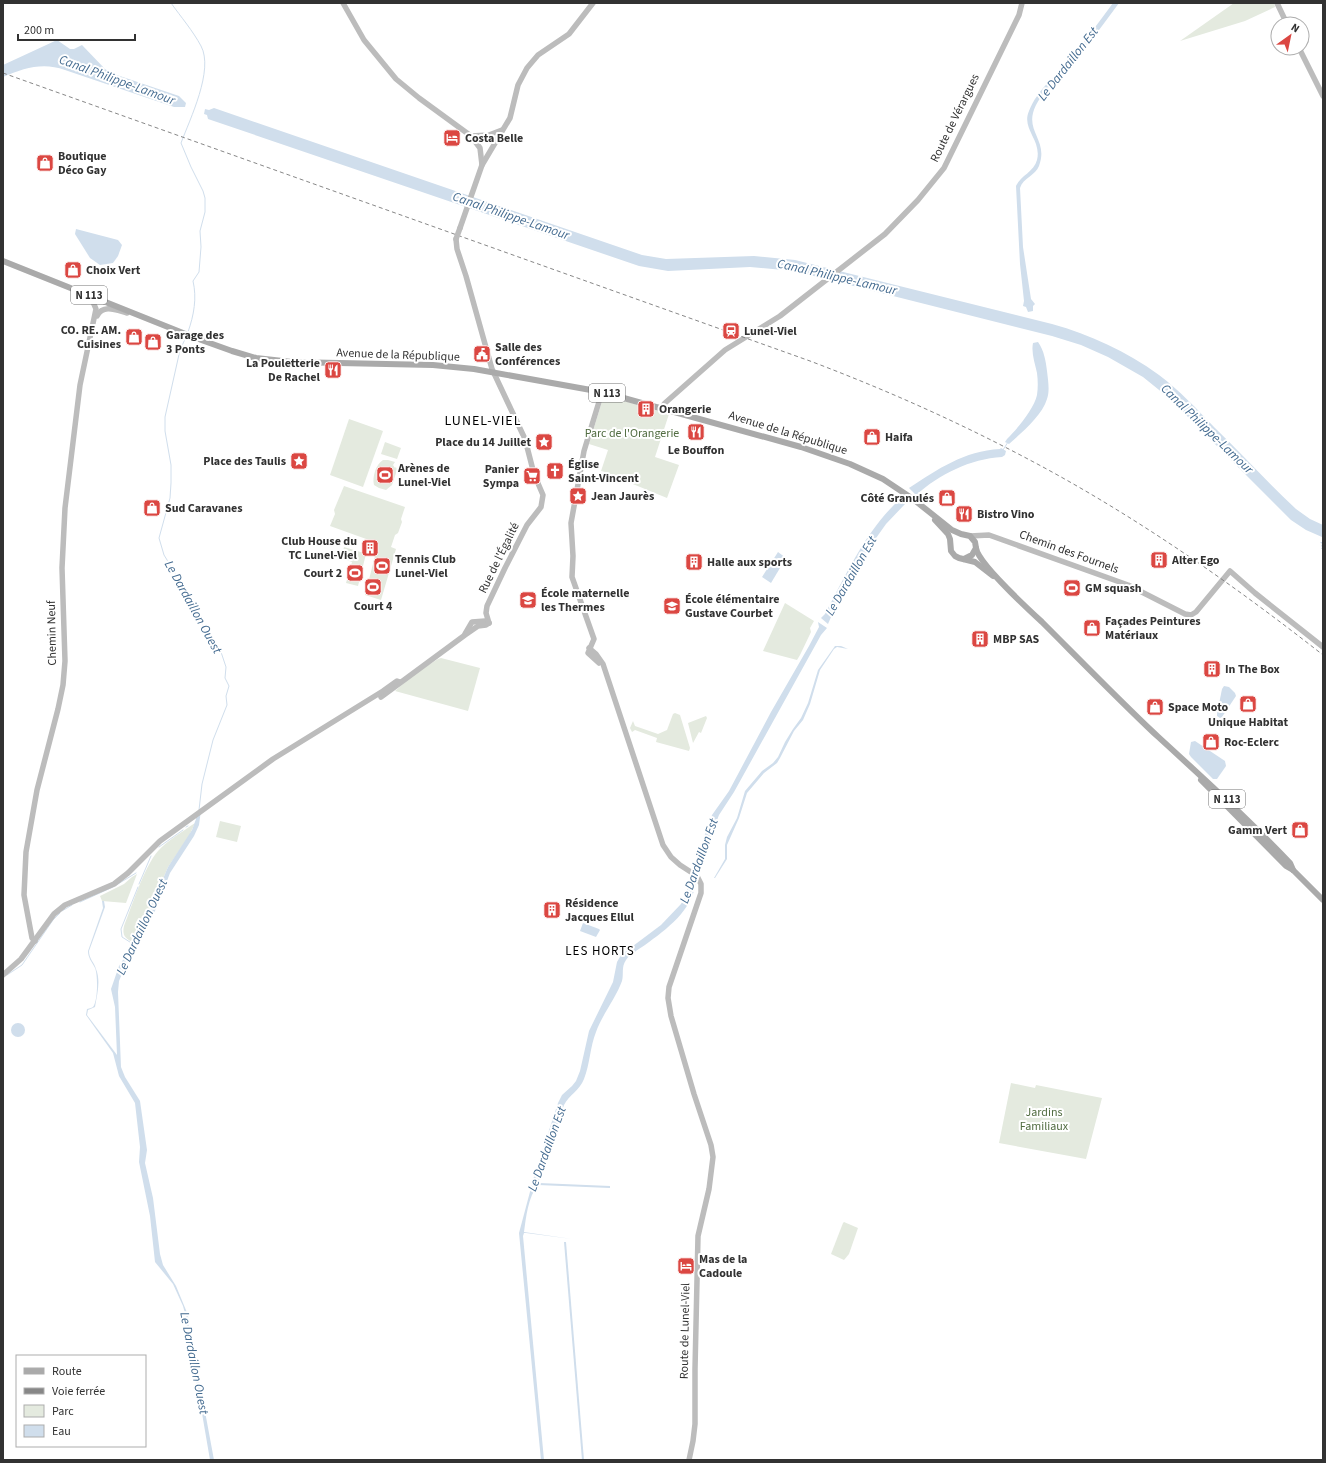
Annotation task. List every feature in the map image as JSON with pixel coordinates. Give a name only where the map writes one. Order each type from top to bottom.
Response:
[{"type":"main road","name":"N 113","points":[[3,260],[178,331]]},
{"type":"main road","name":"N 113","points":[[3,265],[178,331]]},
{"type":"main road","name":"Avenue de la République","points":[[178,331],[232,352],[272,360],[457,367],[602,392],[800,447],[834,458],[869,471],[904,492],[921,505]]},
{"type":"main road","name":"N 113","points":[[921,505],[952,530],[961,534]]},
{"type":"main road","name":"N 113","points":[[921,505],[948,534],[950,544]]},
{"type":"main road","points":[[961,534],[970,536],[975,542],[976,547],[972,555],[964,559],[958,558],[953,554],[950,544],[954,538],[961,534]]},
{"type":"main road","name":"N 113","points":[[976,547],[979,557],[1010,591],[1155,734],[1160,742],[1199,778],[1248,829],[1323,900]]},
{"type":"main road","name":"N 113","points":[[964,559],[975,562],[1010,591]]},
{"type":"street","points":[[342,3],[364,40],[396,79],[419,98],[471,136],[479,145],[485,149],[492,148]]},
{"type":"street","points":[[493,373],[466,276],[457,250],[456,239],[482,165],[511,114],[518,84],[527,68],[538,55],[570,34],[593,3]]},
{"type":"street","name":"Route de Vérargues","points":[[662,408],[665,403],[725,350],[780,316],[884,234],[918,200],[944,168],[1019,15],[1022,3]]},
{"type":"street","points":[[1277,3],[1283,16]]},
{"type":"street","points":[[1303,56],[1323,96]]},
{"type":"street","points":[[471,136],[489,135],[502,130]]},
{"type":"street","points":[[481,136],[479,145],[482,165]]},
{"type":"street","name":"Chemin Neuf","points":[[35,942],[32,938],[24,895],[26,852],[37,790],[58,709],[62,685],[65,661],[62,568],[65,508],[80,385],[96,310],[95,305],[90,300],[81,295]]},
{"type":"street","points":[[94,320],[98,313],[104,309],[127,313]]},
{"type":"street","name":"Rue de l'Égalité","points":[[35,942],[57,911],[75,899],[93,894],[114,884],[128,873],[160,841],[268,764],[278,760],[288,752],[399,684],[474,626],[486,625],[489,623],[486,610],[527,525],[541,507],[543,497],[536,481],[526,441],[493,373]]},
{"type":"street","name":"Route de Lunel-Viel","points":[[602,392],[584,451],[576,492],[571,523],[573,556],[572,574],[594,639],[588,651],[602,665],[624,721],[663,845],[671,857],[697,876],[701,893],[669,986],[668,998],[681,1051],[711,1145],[713,1158],[710,1180],[698,1236],[695,1424],[689,1460]]},
{"type":"street","name":"Chemin des Fournels","points":[[970,536],[986,535],[1128,585],[1185,614],[1191,615],[1196,612],[1230,571],[1255,593],[1323,647]]},
{"type":"street","points":[[976,547],[983,538],[995,538]]},
{"type":"street","points":[[3,975],[21,959],[35,942]]},
{"type":"green space","points":[[1234,3],[1274,3],[1275,7],[1245,21],[1180,41]]},
{"type":"green space","name":"Parc de l'Orangerie","points":[[604,395],[609,396],[611,400],[615,401],[617,399],[669,414],[655,457],[679,465],[667,498],[623,480],[619,482],[604,475],[605,472],[601,471],[608,450],[589,444]]},
{"type":"green space","points":[[349,419],[383,431],[363,487],[330,475]]},
{"type":"green space","points":[[385,442],[401,448],[397,459],[381,454]]},
{"type":"green space","name":"Arènes de Lunel-Viel","points":[[383,460],[395,462],[393,465],[397,470],[392,485],[386,490],[374,485],[374,475]]},
{"type":"green space","points":[[344,486],[405,507],[401,519],[402,522],[391,547],[396,549],[381,600],[365,595],[375,556],[366,554],[358,586],[346,583],[352,562],[341,558],[344,547],[364,553],[369,540],[330,526],[335,514],[334,510]]},
{"type":"green space","points":[[785,603],[814,621],[810,628],[811,632],[797,660],[763,651]]},
{"type":"green space","points":[[441,658],[480,668],[468,711],[395,691],[414,674]]},
{"type":"green space","points":[[675,713],[680,715],[690,748],[689,751],[656,742],[657,738],[635,730],[632,732],[630,728],[633,721],[635,726],[658,734],[667,730],[673,714]]},
{"type":"green space","points":[[706,716],[707,718],[701,733],[699,732],[693,743],[688,723]]},
{"type":"green space","points":[[220,821],[241,826],[237,842],[216,837]]},
{"type":"green space","points":[[195,823],[189,836],[168,867],[150,909],[139,926],[132,942],[123,932],[124,926],[148,867],[162,847],[175,836]]},
{"type":"green space","points":[[137,874],[126,903],[102,901],[100,896],[124,884]]},
{"type":"green space","name":"Jardins Familiaux","points":[[1011,1083],[1035,1088],[1036,1085],[1102,1098],[1086,1159],[999,1143]]},
{"type":"green space","points":[[844,1222],[858,1228],[849,1254],[844,1260],[831,1254]]},
{"type":"water","points":[[1113,3],[1119,3],[1082,52],[1047,89],[1036,105],[1033,113],[1033,126],[1040,144],[1041,158],[1039,166],[1035,172],[1020,188],[1023,247],[1031,299],[1035,304],[1033,306],[1033,311],[1028,312],[1026,307],[1023,306],[1024,301],[1020,264],[1016,186],[1018,182],[1033,168],[1037,160],[1037,146],[1029,129],[1027,117],[1032,103],[1037,96],[1076,52]]},
{"type":"water","name":"Canal Philippe-Lamour","points":[[57,40],[70,49],[74,49],[82,45],[105,69],[111,73],[179,96],[186,103],[185,107],[174,107],[49,66],[34,67],[3,77],[3,65]]},
{"type":"water","name":"Canal Philippe-Lamour","points":[[214,108],[642,255],[666,259],[754,256],[795,260],[1052,324],[1081,333],[1134,358],[1147,366],[1181,393],[1296,509],[1310,519],[1323,525],[1323,549],[1321,549],[1322,544],[1320,542],[1322,542],[1322,537],[1306,530],[1291,520],[1169,398],[1143,377],[1108,357],[1081,345],[1052,336],[794,271],[750,267],[668,271],[639,266],[208,119],[207,115],[204,114],[205,109],[209,110]]},
{"type":"water","points":[[76,229],[118,240],[122,245],[118,256],[113,263],[100,265],[90,258],[75,234]]},
{"type":"water","points":[[1038,342],[1043,352],[1046,364],[1048,396],[1041,412],[1009,444],[1005,442],[1029,412],[1037,395],[1038,384],[1033,354],[1033,343]]},
{"type":"water","points":[[1001,448],[1006,451],[1005,455],[1002,457],[990,458],[967,464],[935,480],[916,495],[909,488],[930,474],[963,457],[987,450]]},
{"type":"water","points":[[899,500],[905,504],[886,524],[859,562],[828,624],[821,618],[825,614],[849,568],[866,539],[887,512]]},
{"type":"water","points":[[778,552],[786,558],[771,583],[762,577]]},
{"type":"water","points":[[818,622],[827,628],[821,635],[734,792],[719,815],[697,871],[692,870],[712,815],[729,791],[771,712],[809,646],[819,627]]},
{"type":"water","points":[[835,646],[841,646],[848,649],[837,647],[834,649],[820,670],[810,704],[803,720],[794,731],[777,763],[764,773],[747,793],[739,818],[727,845],[727,859],[714,878],[725,859],[725,845],[727,837],[737,818],[745,791],[762,771],[773,763],[778,757],[808,703],[818,670]]},
{"type":"water","points":[[1224,686],[1229,687],[1236,696],[1220,718],[1217,714],[1222,689]]},
{"type":"water","points":[[1195,741],[1225,761],[1226,766],[1217,779],[1213,779],[1189,754],[1191,742]]},
{"type":"water","points":[[201,810],[199,825],[194,836],[170,873],[157,907],[124,969],[119,981],[118,992],[121,1067],[125,1077],[140,1101],[147,1150],[145,1163],[153,1198],[160,1254],[163,1265],[176,1286],[188,1315],[190,1344],[201,1390],[214,1460],[210,1460],[198,1390],[189,1350],[186,1317],[183,1306],[173,1284],[155,1262],[150,1216],[139,1162],[140,1147],[135,1103],[119,1076],[113,1053],[86,1015],[87,1009],[93,1007],[95,1004],[97,988],[96,971],[89,958],[88,951],[103,908],[102,901],[104,901],[105,907],[89,951],[90,956],[95,967],[97,974],[98,993],[95,1007],[88,1010],[87,1015],[117,1055],[115,1007],[111,989],[119,966],[132,946],[132,942],[139,926],[150,909],[168,867],[192,830],[196,819],[196,814]]},
{"type":"water","points":[[690,875],[696,881],[694,891],[690,901],[678,918],[632,954],[624,963],[622,981],[594,1038],[584,1079],[564,1105],[539,1183],[610,1186],[610,1188],[538,1185],[532,1195],[528,1207],[524,1232],[572,1239],[526,1233],[524,1233],[523,1236],[544,1460],[541,1460],[519,1233],[535,1173],[558,1103],[562,1095],[576,1081],[580,1071],[589,1031],[613,982],[617,962],[621,955],[661,925],[681,904],[686,895]]},
{"type":"water","points":[[583,923],[600,930],[596,937],[580,931]]},
{"type":"water","points":[[15,1023],[21,1023],[25,1027],[25,1033],[21,1037],[15,1037],[11,1033],[11,1027]]},
{"type":"water","points":[[564,1242],[566,1242],[584,1460],[582,1460]]},
{"type":"waterway","name":"Le Dardaillon Ouest","points":[[171,3],[198,40],[204,56],[205,68],[203,81],[195,108],[181,143],[205,198],[205,212],[200,231],[201,247],[199,272],[193,281],[195,294],[194,306],[188,332]]},
{"type":"waterway","name":"Le Dardaillon Ouest","points":[[186,337],[180,350],[165,417],[165,431],[171,465],[171,483],[170,498],[159,538],[164,555],[193,602],[209,640],[221,652],[226,667],[225,678],[229,686],[226,696],[227,705],[213,740],[202,784],[199,810]]},
{"type":"waterway","name":"Le Dardaillon Est","points":[[1003,450],[1008,442]]},
{"type":"waterway","name":"Le Dardaillon Est","points":[[902,502],[907,497]]},
{"type":"waterway","points":[[159,847],[183,830]]},
{"type":"waterway","points":[[139,884],[151,856]]},
{"type":"waterway","points":[[80,902],[113,887],[136,873]]},
{"type":"waterway","points":[[133,944],[122,937],[121,929],[138,887]]},
{"type":"waterway","points":[[62,911],[72,905]]},
{"type":"waterway","points":[[7,975],[22,965],[53,920],[60,913]]},
{"type":"railway","points":[[3,73],[810,361],[920,406],[1026,458],[1065,479],[1142,525],[1216,575],[1323,655]]},
{"type":"place","name":"Costa Belle","points":[[452,138]]},
{"type":"place","name":"Boutique Déco Gay","points":[[45,163]]},
{"type":"place","name":"Choix Vert","points":[[73,270]]},
{"type":"place","name":"Lunel-Viel","points":[[731,331]]},
{"type":"place","name":"CO. RE. AM. Cuisines","points":[[134,337]]},
{"type":"place","name":"Garage des 3 Ponts","points":[[153,342]]},
{"type":"place","name":"Salle des Conférences","points":[[482,354]]},
{"type":"place","name":"La Pouletterie De Rachel","points":[[333,370]]},
{"type":"place","name":"Orangerie","points":[[646,409]]},
{"type":"place","name":"Le Bouffon","points":[[696,432]]},
{"type":"place","name":"Haifa","points":[[872,437]]},
{"type":"place","name":"Place du 14 Juillet","points":[[544,442]]},
{"type":"place","name":"Place des Taulis","points":[[299,461]]},
{"type":"place","name":"Église Saint-Vincent","points":[[555,471]]},
{"type":"place","name":"Arènes de Lunel-Viel","points":[[385,475]]},
{"type":"place","name":"Panier Sympa","points":[[532,476]]},
{"type":"place","name":"Jean Jaurès","points":[[578,496]]},
{"type":"place","name":"Côté Granulés","points":[[947,498]]},
{"type":"place","name":"Sud Caravanes","points":[[152,508]]},
{"type":"place","name":"Bistro Vino","points":[[964,514]]},
{"type":"place","name":"Club House du TC Lunel-Viel","points":[[370,548]]},
{"type":"place","name":"Alter Ego","points":[[1159,560]]},
{"type":"place","name":"Halle aux sports","points":[[694,562]]},
{"type":"place","name":"Tennis Club Lunel-Viel","points":[[382,566]]},
{"type":"place","name":"Court 2","points":[[355,573]]},
{"type":"place","name":"Court 4","points":[[373,587]]},
{"type":"place","name":"GM squash","points":[[1072,588]]},
{"type":"place","name":"École maternelle les Thermes","points":[[528,600]]},
{"type":"place","name":"École élémentaire Gustave Courbet","points":[[672,606]]},
{"type":"place","name":"Façades Peintures Matériaux","points":[[1092,628]]},
{"type":"place","name":"MBP SAS","points":[[980,639]]},
{"type":"place","name":"In The Box","points":[[1212,669]]},
{"type":"place","name":"Unique Habitat","points":[[1248,704]]},
{"type":"place","name":"Space Moto","points":[[1155,707]]},
{"type":"place","name":"Roc-Eclerc","points":[[1211,742]]},
{"type":"place","name":"Gamm Vert","points":[[1300,830]]},
{"type":"place","name":"Résidence Jacques Ellul","points":[[552,910]]},
{"type":"place","name":"Mas de la Cadoule","points":[[686,1266]]},
{"type":"district","name":"LUNEL-VIEL","points":[[483,421]]},
{"type":"district","name":"LES HORTS","points":[[600,951]]}]
